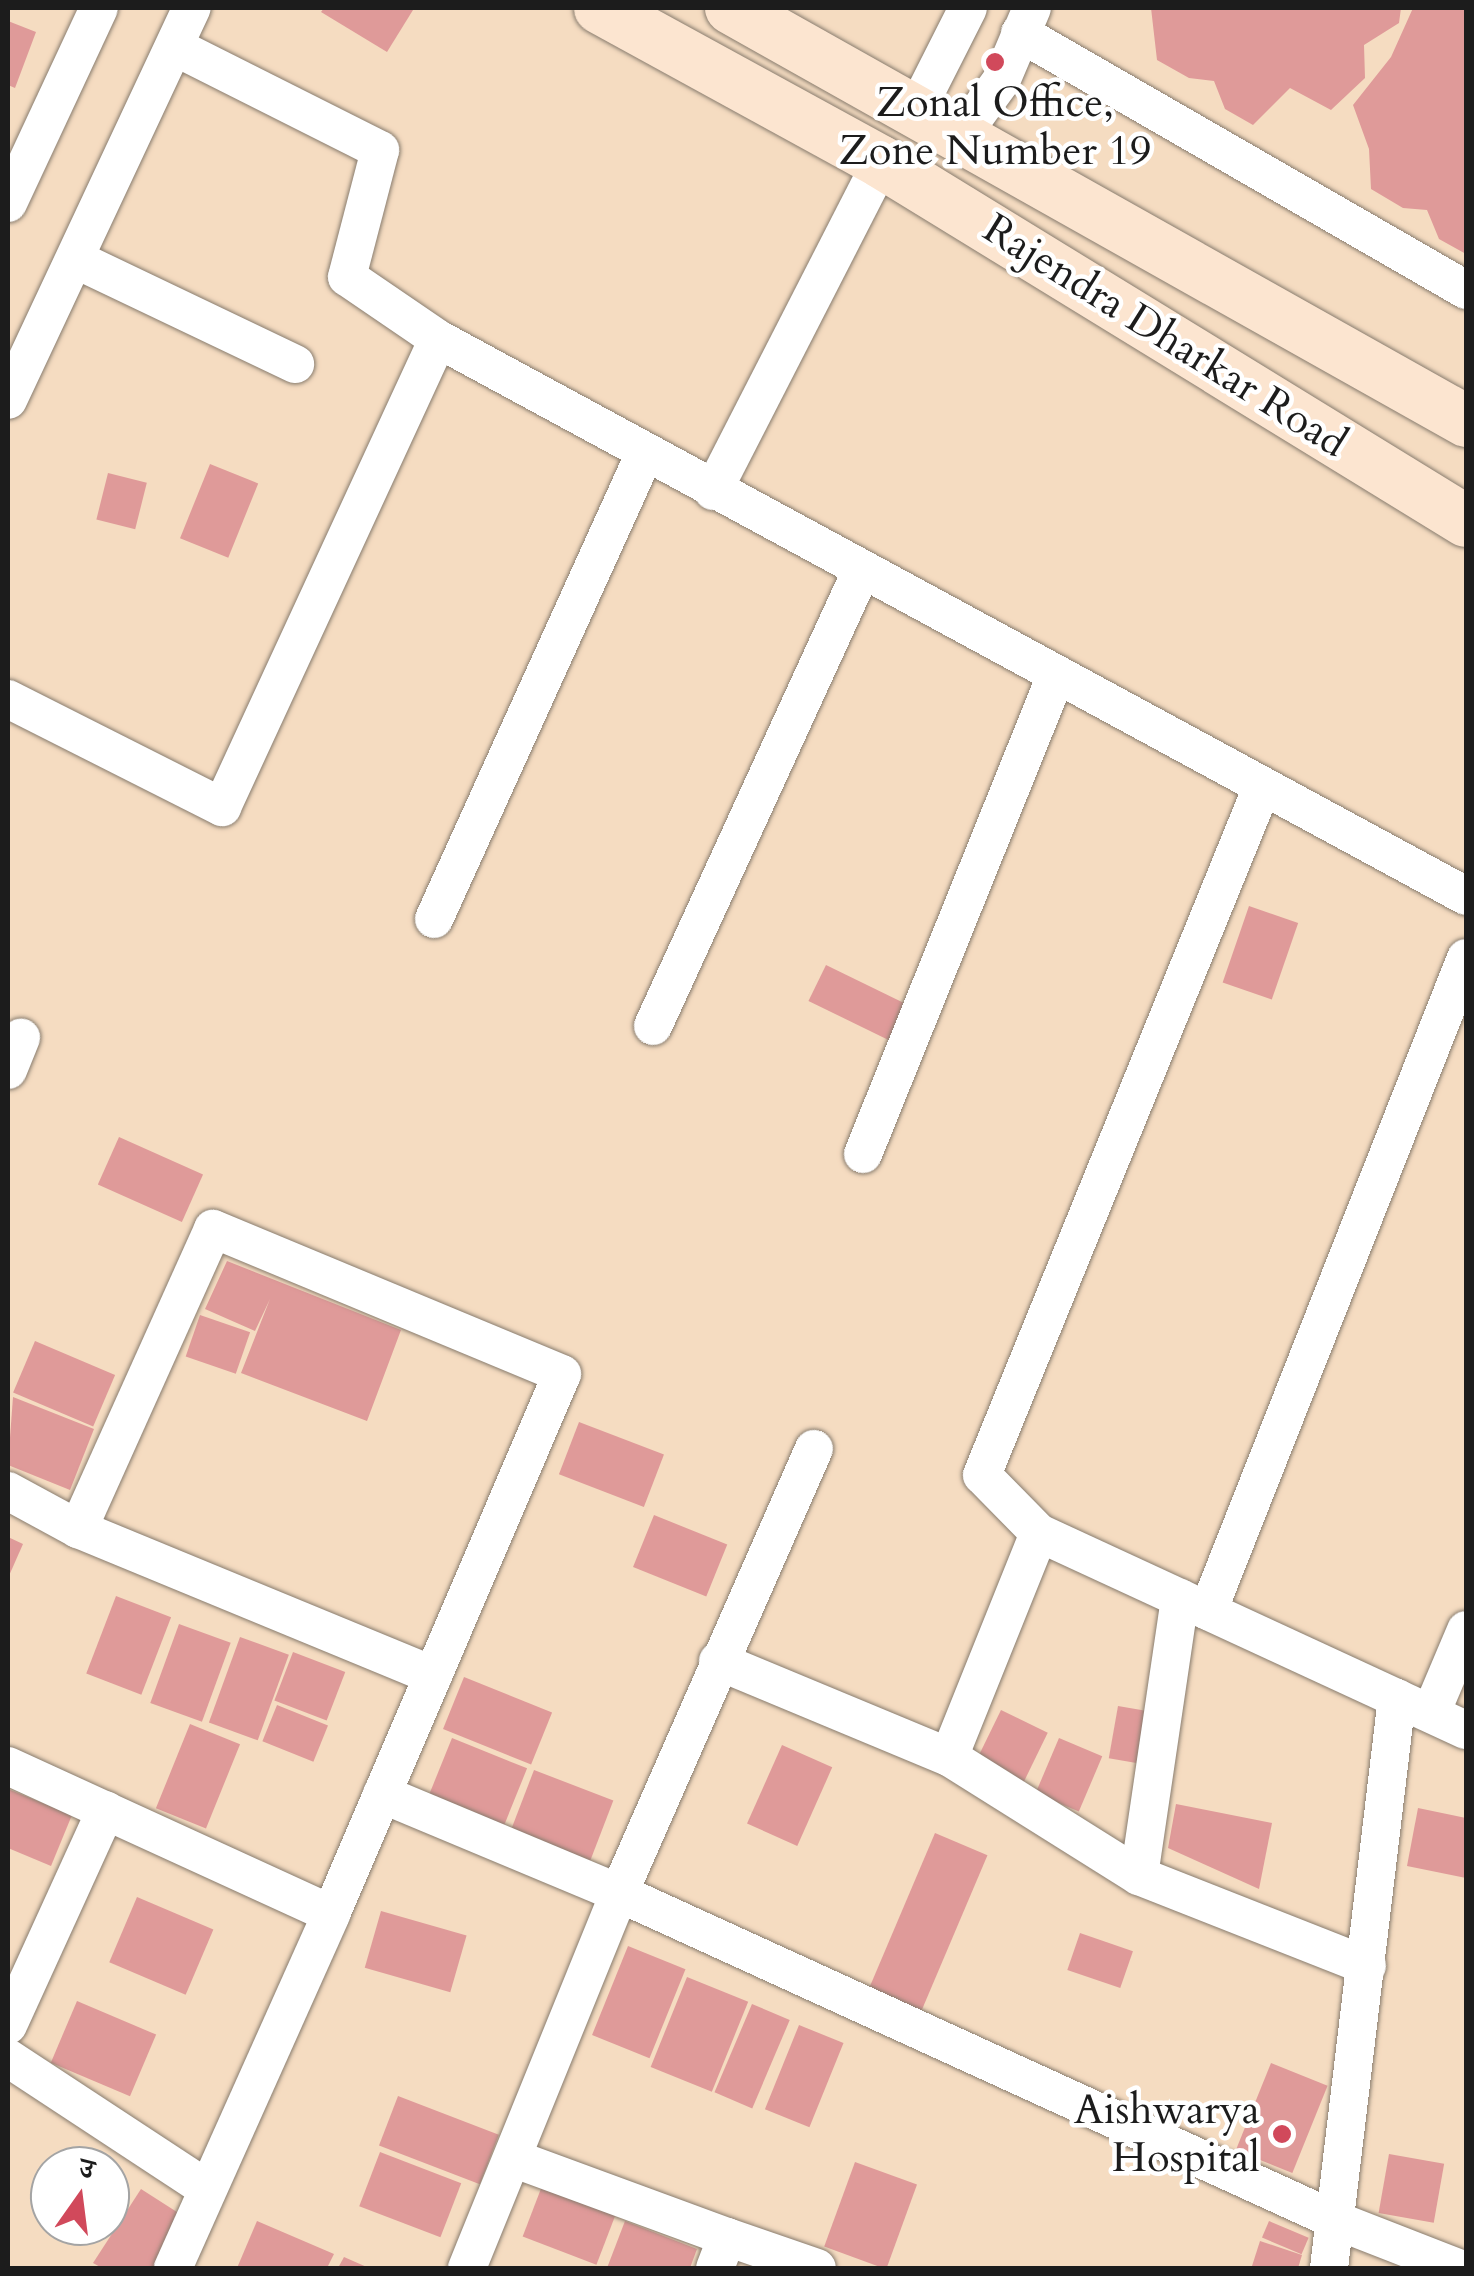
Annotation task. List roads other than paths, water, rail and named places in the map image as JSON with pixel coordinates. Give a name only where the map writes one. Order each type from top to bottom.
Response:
[{"type":"main road","name":"Rajendra Dharkar Road","points":[[600,8],[881,162],[1466,521]]},
{"type":"main road","name":"Rajendra Dharkar Road","points":[[731,8],[1466,421]]},
{"type":"street","points":[[8,203],[97,8]]},
{"type":"street","points":[[8,400],[192,8]]},
{"type":"street","points":[[916,111],[968,8]]},
{"type":"street","points":[[960,137],[1001,81],[1026,20],[1466,290]]},
{"type":"street","points":[[176,47],[380,150],[347,277],[438,339],[1055,678],[1466,896]]},
{"type":"street","points":[[713,490],[881,162]]},
{"type":"street","points":[[75,259],[295,364]]},
{"type":"street","points":[[8,699],[222,808],[438,339]]},
{"type":"street","points":[[434,919],[645,453]]},
{"type":"street","points":[[652,1026],[861,572]]},
{"type":"street","points":[[863,1154],[1055,678]]},
{"type":"street","points":[[1262,788],[982,1476],[1039,1533],[1466,1730]]},
{"type":"street","points":[[1139,1876],[1194,1605],[1466,958]]},
{"type":"street","points":[[78,1529],[214,1228],[562,1374],[331,1914],[173,2268]]},
{"type":"street","points":[[467,2268],[515,2159],[619,1894],[718,1661],[814,1450]]},
{"type":"street","points":[[8,1491],[78,1529],[433,1675]]},
{"type":"street","points":[[949,1757],[1039,1533]]},
{"type":"street","points":[[1329,2268],[1367,1966],[1414,1706],[1466,1630]]},
{"type":"street","points":[[718,1661],[949,1757],[1139,1876],[1367,1966]]},
{"type":"street","points":[[8,1766],[331,1914]]},
{"type":"street","points":[[382,1794],[619,1894],[1335,2220],[1458,2268]]},
{"type":"street","points":[[8,2025],[106,1810]]},
{"type":"street","points":[[8,2058],[206,2188]]},
{"type":"street","points":[[515,2159],[721,2252],[817,2268]]},
{"type":"place","name":"Zonal Office, Zone Number 19","points":[[995,62]]},
{"type":"place","name":"Aishwarya Hospital","points":[[1282,2134]]}]
